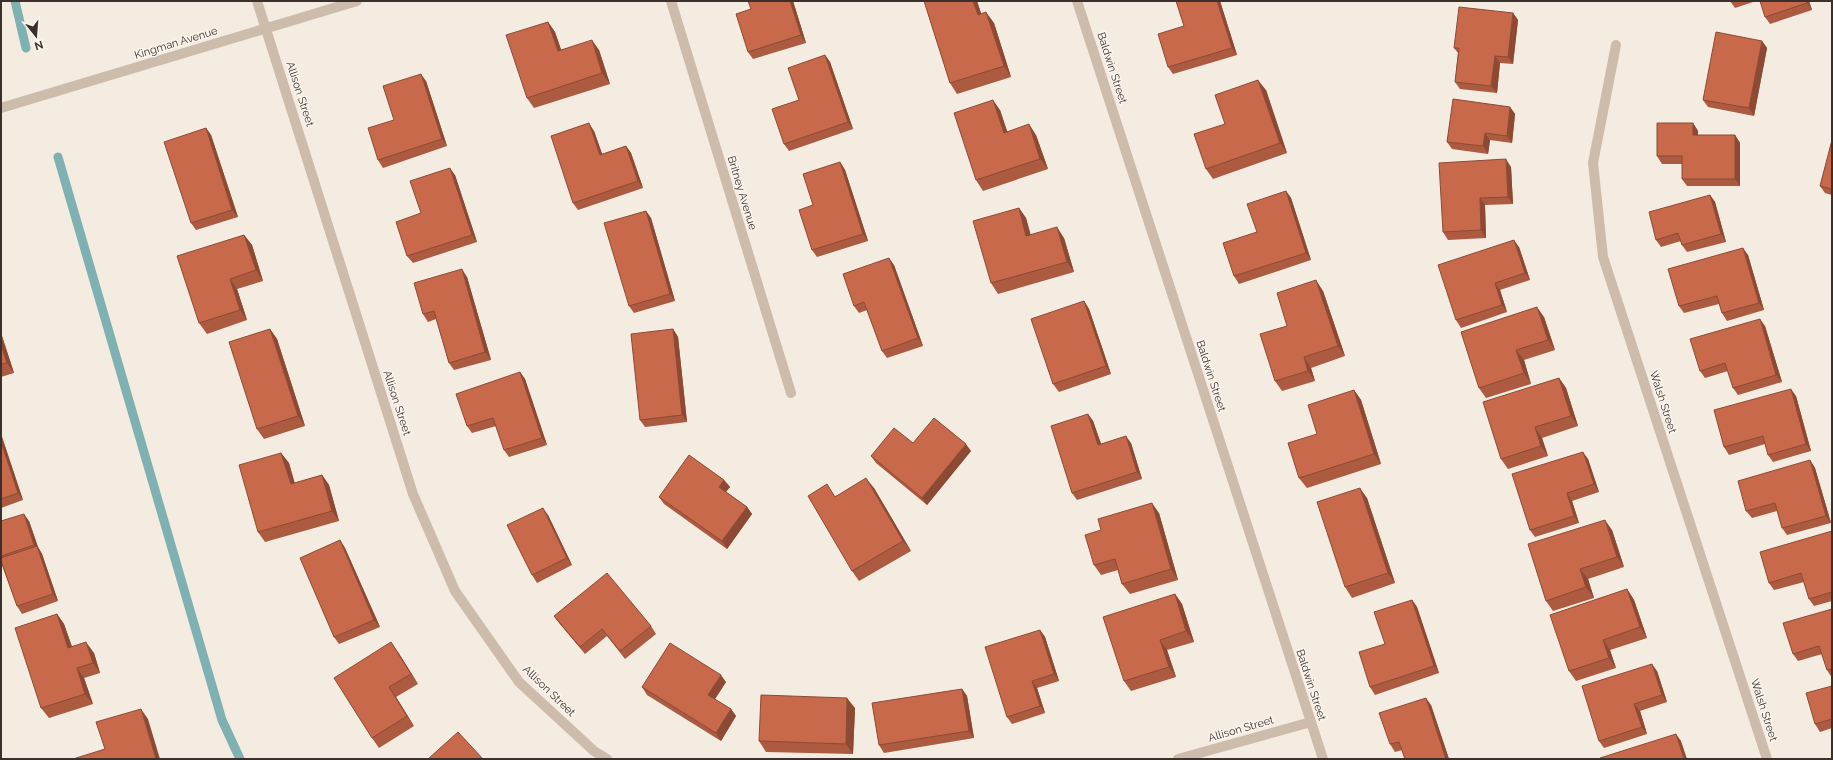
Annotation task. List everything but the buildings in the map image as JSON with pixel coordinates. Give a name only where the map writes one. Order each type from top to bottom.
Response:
[{"type":"street","name":"Allison Street","points":[[257,1],[413,494],[455,591],[519,682],[594,751],[607,759]]},
{"type":"street","name":"Kingman Avenue","points":[[1,108],[357,1]]},
{"type":"street","name":"Britney Avenue","points":[[671,1],[791,393]]},
{"type":"street","name":"Baldwin Street","points":[[1077,1],[1323,759]]},
{"type":"street","name":"Walsh Street","points":[[1616,45],[1593,163],[1603,257],[1767,759]]},
{"type":"street","name":"Allison Street","points":[[1178,759],[1310,722]]},
{"type":"waterway","points":[[15,1],[26,48]]},
{"type":"waterway","points":[[58,157],[222,720],[240,759]]}]
